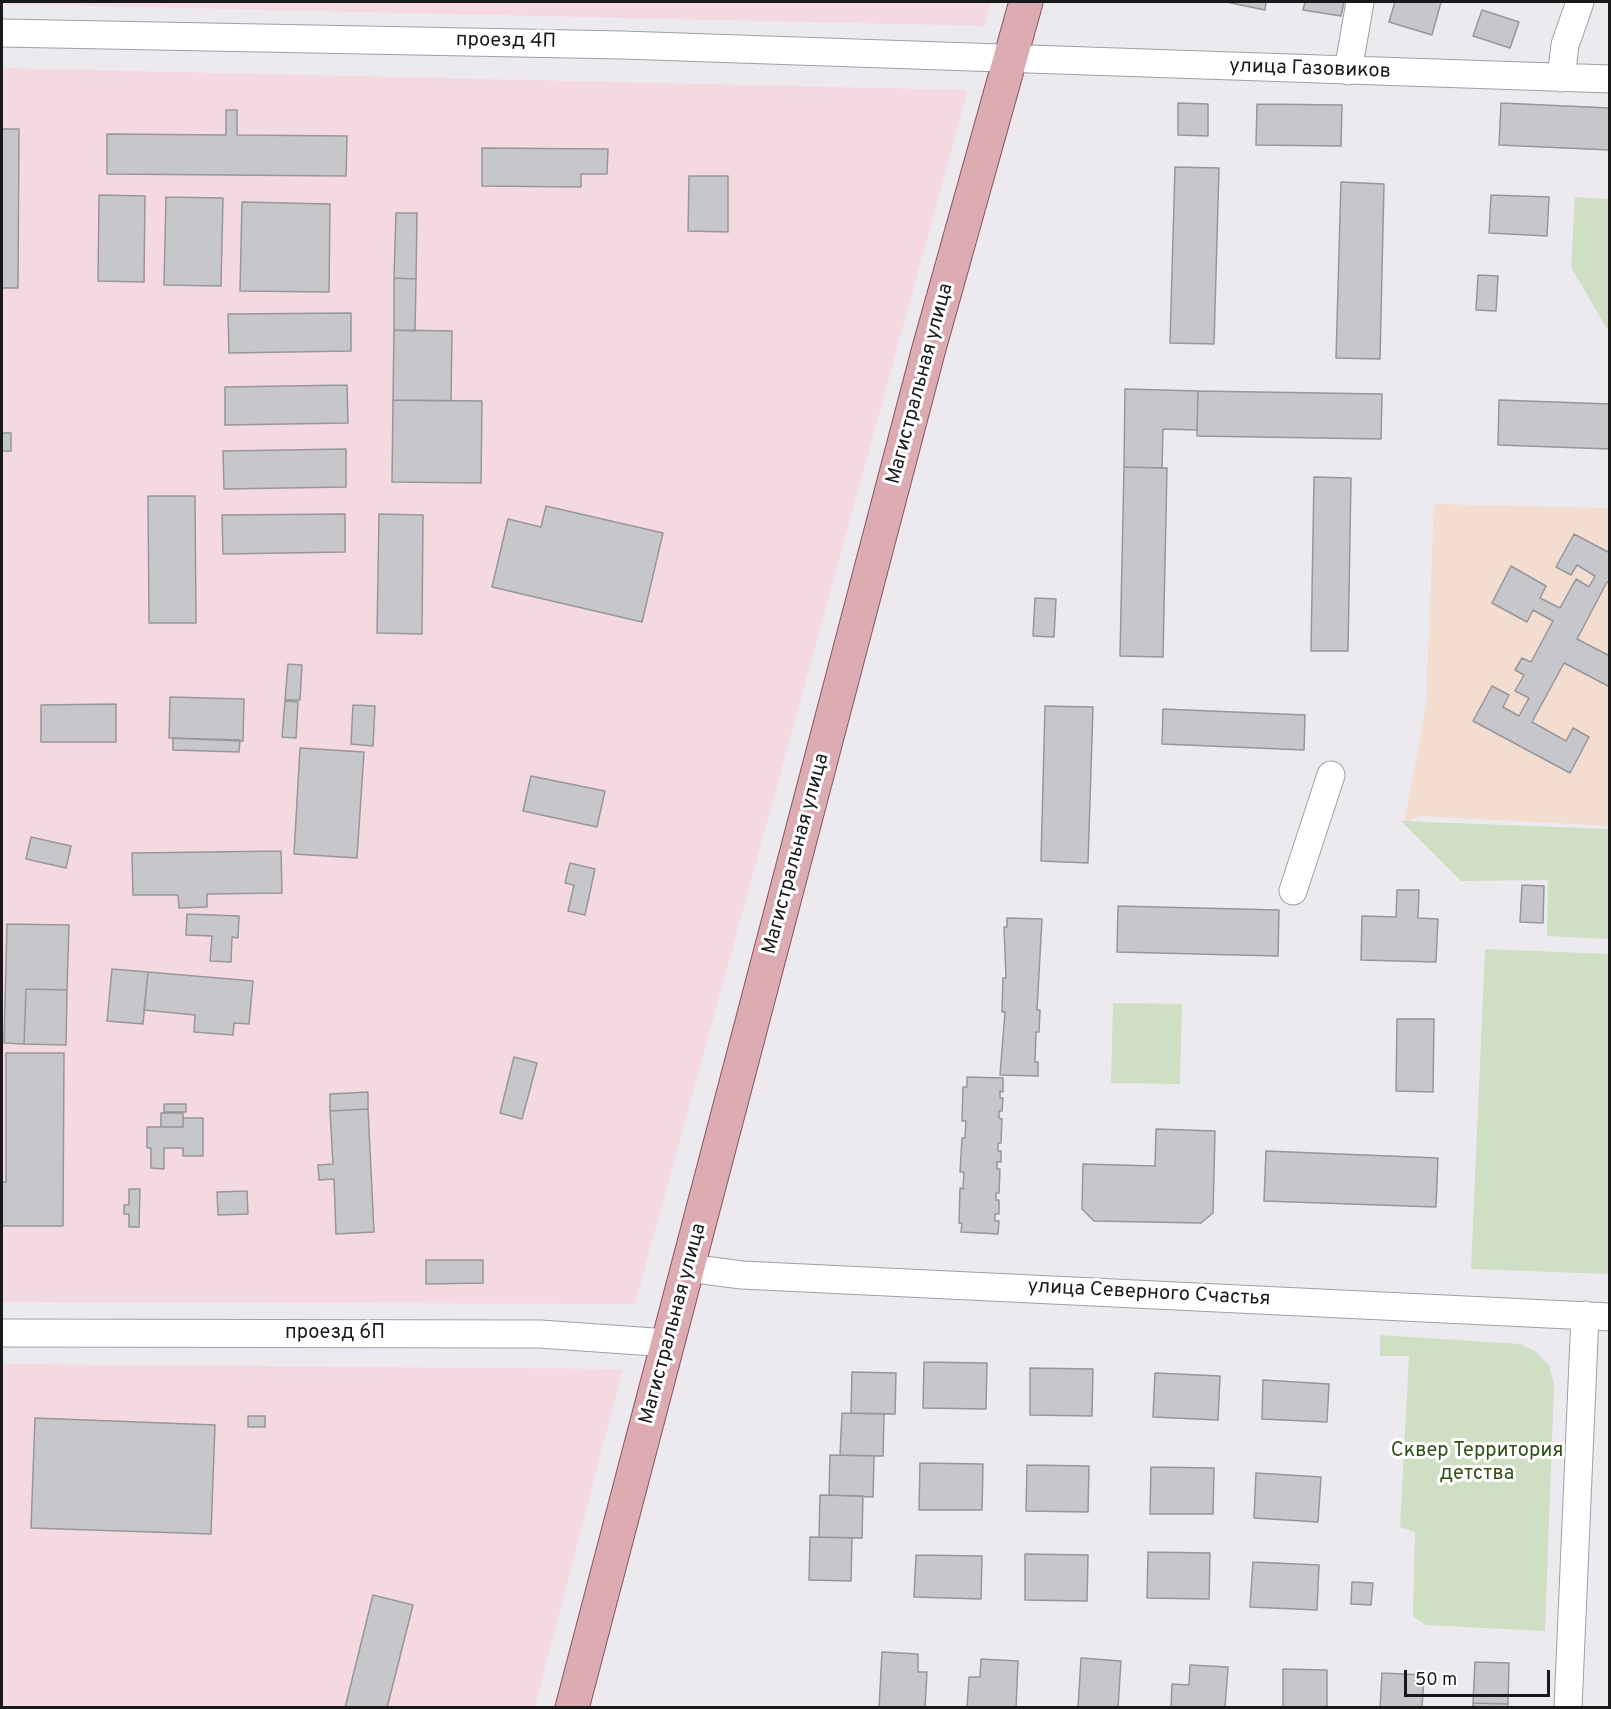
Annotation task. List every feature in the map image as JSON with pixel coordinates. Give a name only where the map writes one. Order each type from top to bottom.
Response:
[{"type":"main road","name":"Магистральная улица","points":[[572,1707],[928,352],[1026,2]]},
{"type":"street","points":[[1348,71],[1360,2]]},
{"type":"street","points":[[1561,78],[1565,45],[1580,2]]},
{"type":"street","name":"проезд 4П","points":[[2,33],[623,45],[1011,60]]},
{"type":"street","name":"улица Газовиков","points":[[1011,60],[1610,79]]},
{"type":"street","points":[[1293,891],[1331,775]]},
{"type":"street","name":"улица Северного Счастья","points":[[688,1268],[742,1275],[1597,1316]]},
{"type":"street","points":[[1568,1707],[1597,1316]]},
{"type":"street","name":"проезд 6П","points":[[2,1333],[540,1334],[611,1337],[668,1344]]},
{"type":"shaded area","points":[[2,2],[991,2],[984,26],[2,4]]},
{"type":"shaded area","points":[[2,68],[968,90],[635,1304],[2,1302]]},
{"type":"shaded area","points":[[1434,504],[1609,508],[1609,826],[1420,816],[1404,824],[1426,706]]},
{"type":"shaded area","points":[[2,1364],[623,1369],[535,1707],[2,1708]]},
{"type":"green space","points":[[1575,197],[1609,199],[1609,332],[1571,267]]},
{"type":"green space","points":[[1401,821],[1609,829],[1609,939],[1547,936],[1548,880],[1461,881]]},
{"type":"green space","points":[[1485,949],[1609,954],[1609,1274],[1471,1269]]},
{"type":"green space","points":[[1113,1003],[1182,1004],[1180,1084],[1111,1083]]},
{"type":"green space","name":"Сквер Территория детства","points":[[1380,1335],[1520,1344],[1535,1351],[1549,1365],[1554,1385],[1545,1631],[1426,1625],[1413,1616],[1415,1532],[1400,1527],[1409,1356],[1380,1356]]},
{"type":"building","points":[[1226,2],[1266,2],[1265,10]]},
{"type":"building","points":[[1305,2],[1344,2],[1341,16],[1303,10]]},
{"type":"building","points":[[1395,2],[1441,2],[1432,35],[1389,22]]},
{"type":"building","points":[[1482,10],[1519,22],[1510,48],[1473,36]]},
{"type":"building","points":[[1178,103],[1208,104],[1208,136],[1178,135]]},
{"type":"building","points":[[1501,103],[1610,108],[1610,150],[1499,145]]},
{"type":"building","points":[[1257,104],[1342,105],[1341,146],[1256,145]]},
{"type":"building","points":[[226,110],[237,110],[237,135],[347,136],[346,176],[107,174],[107,134],[226,135]]},
{"type":"building","points":[[2,129],[19,129],[18,288],[2,288]]},
{"type":"building","points":[[482,148],[608,149],[607,174],[581,174],[581,187],[482,186]]},
{"type":"building","points":[[1175,167],[1219,168],[1214,344],[1170,343]]},
{"type":"building","points":[[689,176],[728,176],[728,232],[688,231]]},
{"type":"building","points":[[1341,182],[1384,184],[1380,359],[1336,358]]},
{"type":"building","points":[[99,195],[145,196],[144,282],[98,281]]},
{"type":"building","points":[[1491,195],[1549,197],[1547,236],[1489,233]]},
{"type":"building","points":[[166,197],[223,198],[221,286],[164,285]]},
{"type":"building","points":[[242,202],[330,204],[329,292],[240,291]]},
{"type":"building","points":[[396,213],[417,213],[416,279],[394,278]]},
{"type":"building","points":[[1478,275],[1498,276],[1496,311],[1476,310]]},
{"type":"building","points":[[394,278],[416,279],[415,331],[394,330]]},
{"type":"building","points":[[351,313],[351,351],[229,353],[228,314]]},
{"type":"building","points":[[394,330],[452,331],[451,401],[393,400]]},
{"type":"building","points":[[347,385],[348,423],[225,425],[225,387]]},
{"type":"building","points":[[1125,389],[1198,391],[1197,430],[1163,429],[1162,468],[1124,467]]},
{"type":"building","points":[[1198,391],[1382,394],[1381,439],[1197,436]]},
{"type":"building","points":[[393,400],[482,401],[481,483],[392,482]]},
{"type":"building","points":[[1499,400],[1610,404],[1610,449],[1498,445]]},
{"type":"building","points":[[2,433],[11,433],[11,451],[2,451]]},
{"type":"building","points":[[346,449],[346,487],[224,489],[223,451]]},
{"type":"building","points":[[1124,467],[1167,468],[1163,657],[1120,656]]},
{"type":"building","points":[[1314,477],[1351,478],[1348,651],[1311,651]]},
{"type":"building","points":[[148,496],[195,496],[196,623],[149,623]]},
{"type":"building","points":[[546,506],[663,533],[642,622],[492,587],[508,519],[541,527]]},
{"type":"building","points":[[345,514],[345,552],[223,554],[222,515]]},
{"type":"building","points":[[379,514],[423,515],[422,634],[377,633]]},
{"type":"building","points":[[1574,534],[1610,553],[1610,583],[1607,582],[1577,639],[1610,656],[1610,687],[1564,663],[1532,722],[1566,741],[1573,728],[1589,737],[1570,773],[1473,721],[1492,686],[1509,695],[1503,707],[1519,716],[1529,698],[1515,691],[1524,675],[1515,670],[1522,658],[1531,662],[1553,621],[1533,610],[1527,622],[1492,603],[1511,566],[1546,586],[1540,598],[1560,608],[1576,579],[1589,587],[1595,576],[1577,565],[1571,575],[1556,567]]},
{"type":"building","points":[[1035,598],[1056,599],[1054,637],[1033,636]]},
{"type":"building","points":[[288,664],[302,665],[300,700],[285,700]]},
{"type":"building","points":[[170,697],[244,699],[243,741],[169,738]]},
{"type":"building","points":[[285,701],[298,702],[296,738],[282,737]]},
{"type":"building","points":[[116,704],[116,742],[41,742],[41,705]]},
{"type":"building","points":[[353,705],[375,706],[373,746],[351,744]]},
{"type":"building","points":[[1045,706],[1093,707],[1088,863],[1041,861]]},
{"type":"building","points":[[1163,709],[1305,715],[1304,750],[1162,744]]},
{"type":"building","points":[[173,738],[240,740],[239,752],[173,750]]},
{"type":"building","points":[[300,748],[364,752],[357,858],[294,854]]},
{"type":"building","points":[[531,776],[605,791],[597,827],[523,811]]},
{"type":"building","points":[[31,837],[71,846],[66,868],[26,859]]},
{"type":"building","points":[[281,851],[282,893],[207,894],[207,907],[179,908],[178,895],[133,895],[132,853]]},
{"type":"building","points":[[570,863],[595,869],[585,915],[568,911],[574,885],[565,883]]},
{"type":"building","points":[[1522,885],[1544,886],[1543,923],[1520,922]]},
{"type":"building","points":[[1397,890],[1419,890],[1418,918],[1438,919],[1436,962],[1361,960],[1362,916],[1396,917]]},
{"type":"building","points":[[1118,906],[1279,910],[1278,956],[1117,952]]},
{"type":"building","points":[[187,914],[239,916],[238,938],[232,937],[231,962],[210,961],[212,936],[186,935]]},
{"type":"building","points":[[1007,918],[1042,919],[1037,1010],[1040,1010],[1039,1032],[1036,1032],[1035,1062],[1038,1062],[1038,1076],[1000,1075],[1005,1012],[1002,1012],[1003,978],[1006,978],[1004,927],[1007,927]]},
{"type":"building","points":[[7,924],[69,925],[67,990],[26,989],[24,1044],[4,1043]]},
{"type":"building","points":[[112,969],[148,972],[143,1024],[107,1021]]},
{"type":"building","points":[[148,972],[253,981],[249,1024],[234,1023],[233,1035],[194,1032],[195,1015],[144,1010]]},
{"type":"building","points":[[26,989],[67,990],[66,1045],[24,1044]]},
{"type":"building","points":[[1397,1019],[1434,1019],[1433,1092],[1396,1091]]},
{"type":"building","points":[[6,1053],[64,1053],[63,1226],[2,1226],[2,1182],[6,1182]]},
{"type":"building","points":[[514,1057],[537,1063],[522,1119],[500,1113]]},
{"type":"building","points":[[967,1077],[1003,1078],[1003,1092],[1000,1091],[1000,1098],[1003,1098],[1002,1111],[999,1111],[999,1118],[1002,1119],[1001,1143],[998,1143],[1001,1162],[997,1162],[997,1169],[1000,1169],[999,1193],[996,1193],[996,1200],[999,1200],[999,1214],[995,1214],[995,1221],[999,1221],[998,1234],[961,1232],[962,1223],[959,1223],[960,1188],[963,1189],[964,1172],[960,1172],[962,1138],[965,1138],[966,1121],[962,1121],[963,1087],[967,1087]]},
{"type":"building","points":[[368,1092],[368,1109],[330,1111],[330,1094]]},
{"type":"building","points":[[164,1104],[186,1104],[186,1112],[164,1112]]},
{"type":"building","points":[[368,1109],[374,1232],[336,1234],[334,1179],[319,1180],[318,1165],[333,1164],[330,1111]]},
{"type":"building","points":[[161,1113],[183,1113],[183,1127],[161,1127]]},
{"type":"building","points":[[183,1118],[203,1118],[203,1156],[183,1156],[183,1148],[164,1148],[164,1169],[151,1168],[151,1148],[147,1148],[147,1127],[183,1127]]},
{"type":"building","points":[[1156,1129],[1215,1131],[1213,1213],[1201,1223],[1094,1221],[1082,1209],[1083,1164],[1155,1166]]},
{"type":"building","points":[[1266,1151],[1438,1158],[1436,1207],[1264,1201]]},
{"type":"building","points":[[129,1189],[140,1189],[139,1227],[129,1227],[129,1214],[124,1214],[124,1205],[129,1205]]},
{"type":"building","points":[[247,1191],[248,1214],[218,1215],[217,1192]]},
{"type":"building","points":[[426,1260],[483,1260],[483,1283],[426,1284]]},
{"type":"building","points":[[924,1362],[987,1363],[986,1409],[923,1408]]},
{"type":"building","points":[[1030,1368],[1093,1369],[1092,1416],[1030,1415]]},
{"type":"building","points":[[852,1372],[896,1373],[895,1414],[851,1413]]},
{"type":"building","points":[[1155,1373],[1220,1376],[1218,1420],[1153,1417]]},
{"type":"building","points":[[1263,1380],[1329,1384],[1327,1422],[1262,1419]]},
{"type":"building","points":[[842,1413],[884,1414],[883,1456],[840,1455]]},
{"type":"building","points":[[248,1416],[265,1416],[265,1427],[248,1427]]},
{"type":"building","points":[[35,1418],[215,1425],[211,1534],[31,1528]]},
{"type":"building","points":[[830,1455],[874,1456],[873,1497],[829,1495]]},
{"type":"building","points":[[920,1463],[983,1464],[982,1510],[919,1510]]},
{"type":"building","points":[[1027,1465],[1089,1466],[1088,1512],[1026,1511]]},
{"type":"building","points":[[1151,1467],[1214,1468],[1213,1514],[1150,1514]]},
{"type":"building","points":[[1256,1473],[1321,1477],[1318,1522],[1254,1518]]},
{"type":"building","points":[[820,1495],[863,1496],[862,1538],[819,1537]]},
{"type":"building","points":[[810,1537],[852,1538],[851,1581],[809,1580]]},
{"type":"building","points":[[1148,1552],[1210,1553],[1209,1599],[1147,1598]]},
{"type":"building","points":[[1025,1554],[1088,1555],[1087,1601],[1025,1600]]},
{"type":"building","points":[[916,1555],[982,1556],[981,1599],[914,1597]]},
{"type":"building","points":[[1253,1562],[1319,1565],[1317,1610],[1250,1607]]},
{"type":"building","points":[[1352,1582],[1373,1583],[1371,1605],[1351,1604]]},
{"type":"building","points":[[373,1595],[413,1605],[387,1708],[345,1708]]},
{"type":"building","points":[[882,1652],[918,1654],[918,1672],[927,1672],[925,1708],[879,1708]]},
{"type":"building","points":[[1081,1658],[1121,1661],[1118,1708],[1078,1708]]},
{"type":"building","points":[[981,1659],[1018,1661],[1016,1708],[967,1708],[969,1677],[980,1677]]},
{"type":"building","points":[[1475,1662],[1509,1663],[1508,1704],[1473,1703]]},
{"type":"building","points":[[1190,1665],[1228,1667],[1225,1708],[1171,1708],[1172,1684],[1189,1685]]},
{"type":"building","points":[[1283,1669],[1327,1670],[1327,1708],[1283,1708]]},
{"type":"building","points":[[1382,1673],[1424,1675],[1422,1708],[1380,1708]]},
{"type":"building","points":[[1473,1703],[1508,1704],[1508,1708],[1473,1708]]}]
